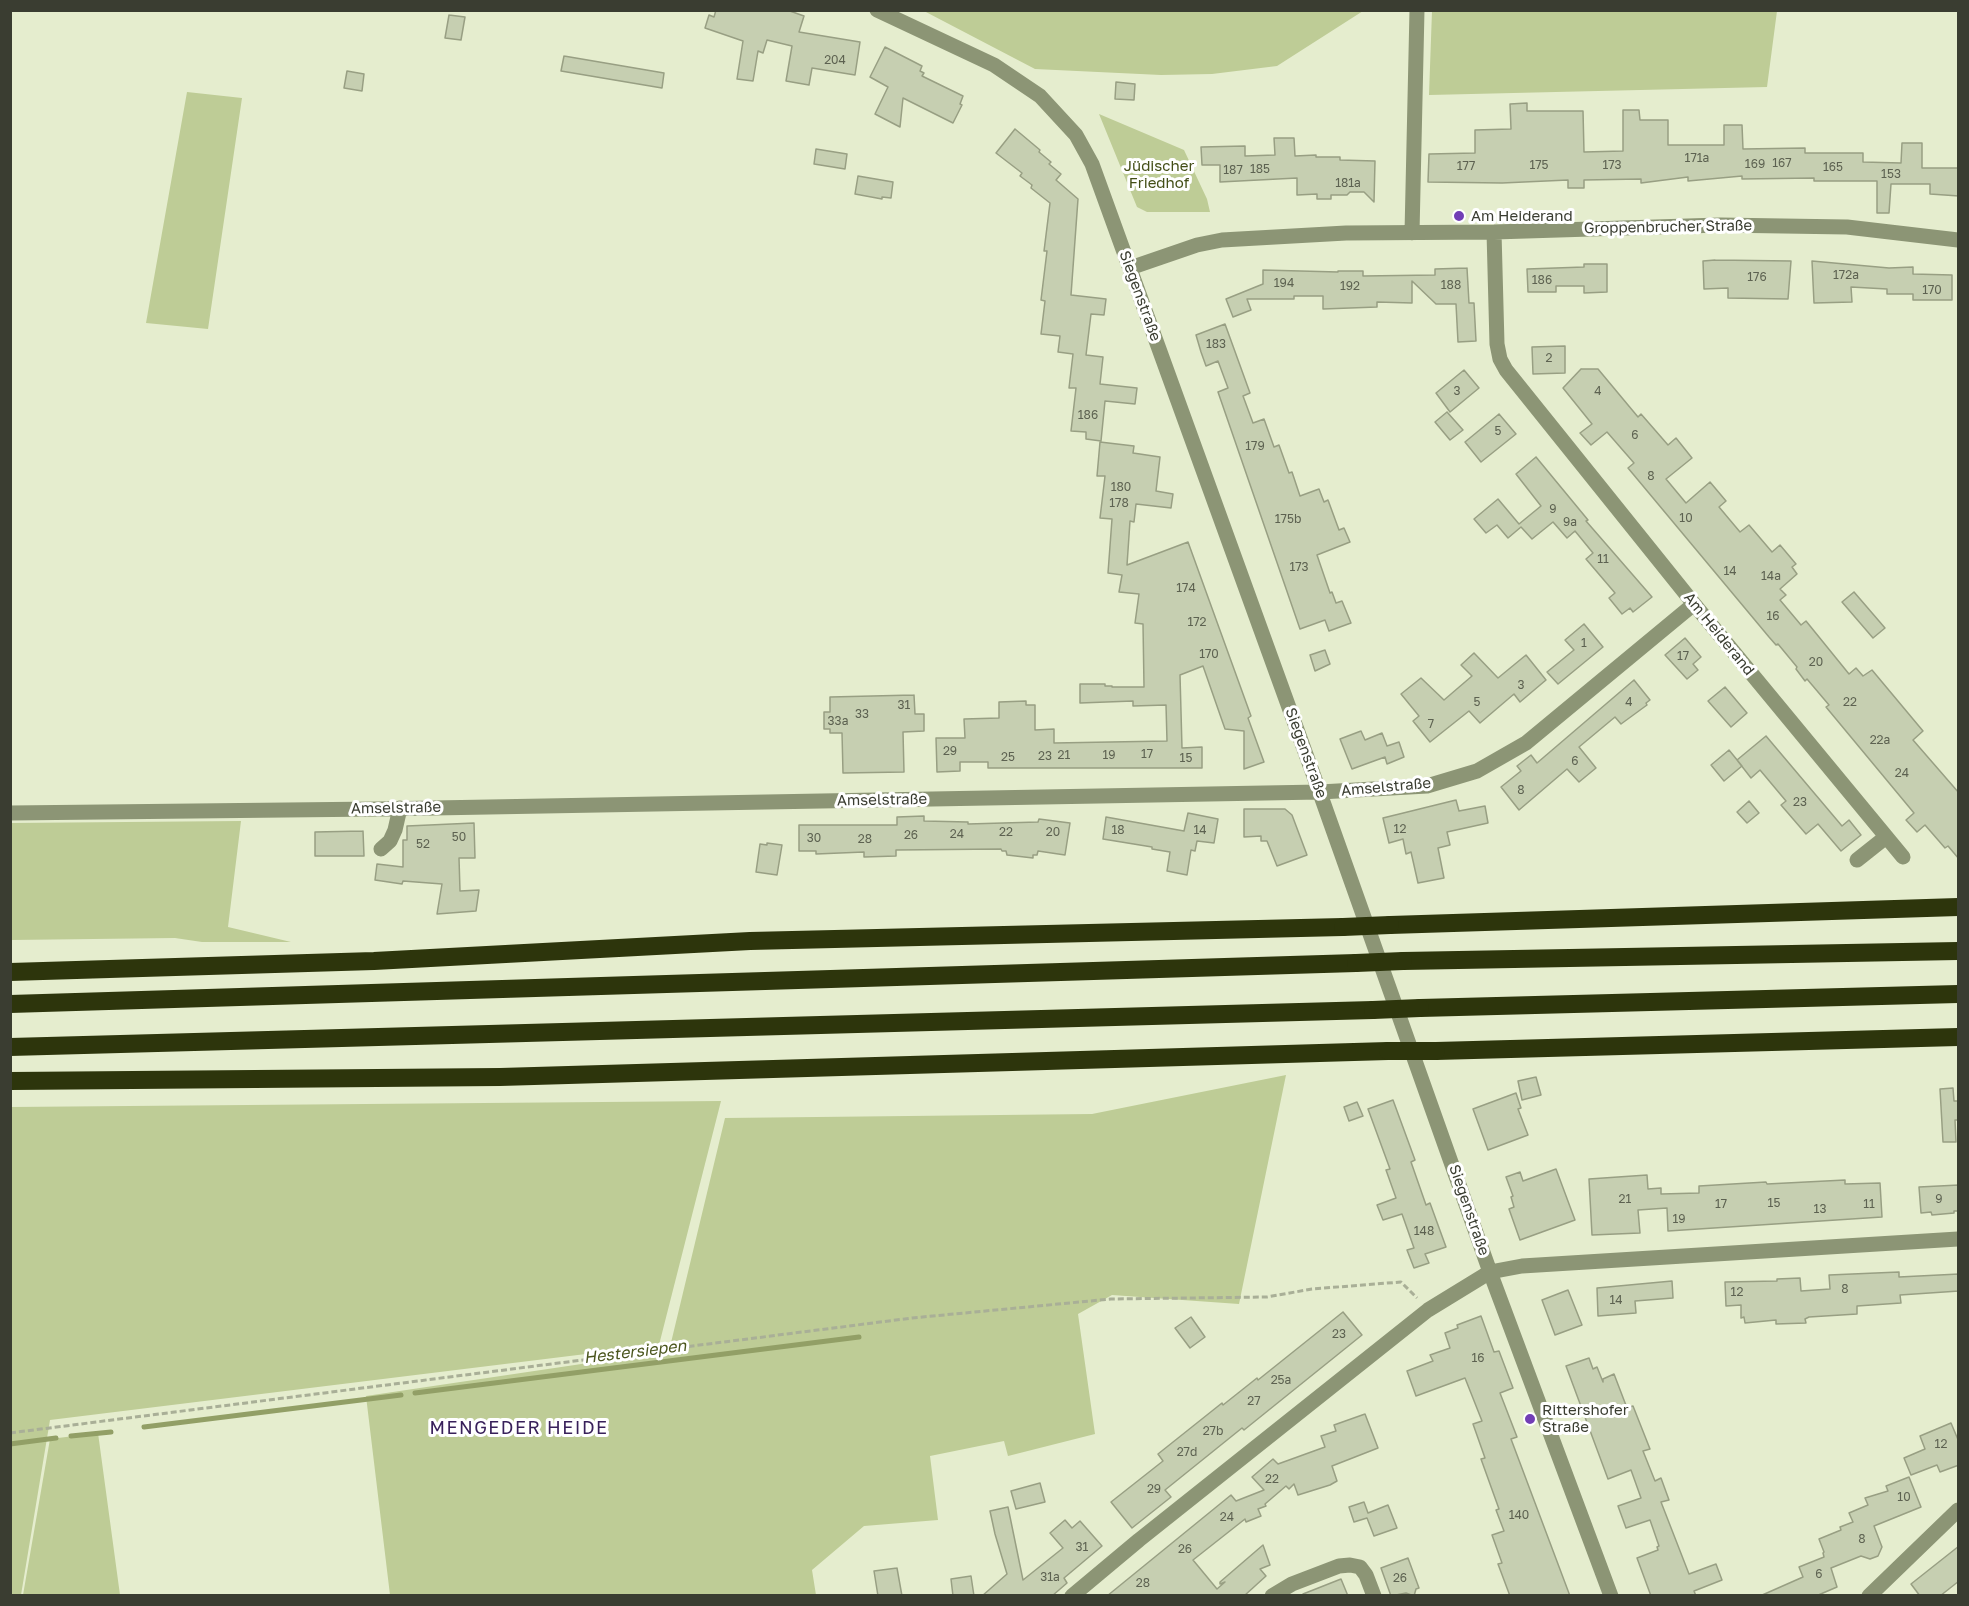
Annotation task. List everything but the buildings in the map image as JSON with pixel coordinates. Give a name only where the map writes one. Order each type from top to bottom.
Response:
[{"type":"highway","points":[[10,972],[374,961],[750,942],[1343,927],[1959,907]]},
{"type":"highway","points":[[10,1004],[1403,961],[1959,951]]},
{"type":"highway","points":[[10,1047],[1959,994]]},
{"type":"highway","points":[[10,1082],[500,1077],[1959,1037]]},
{"type":"highway","points":[[10,1091],[109,1089],[157,1081]]},
{"type":"street","name":"Siegenstraße","points":[[877,10],[994,66],[1040,96],[1076,135],[1092,164],[1320,792],[1490,1272],[1611,1596]]},
{"type":"street","points":[[1412,233],[1417,10]]},
{"type":"street","name":"Groppenbrucher Straße","points":[[1130,268],[1197,245],[1222,240],[1301,235],[1731,225],[1847,227],[1959,240]]},
{"type":"street","name":"Am Heiderand","points":[[1494,232],[1497,344],[1500,359],[1506,370],[1694,604],[1903,857]]},
{"type":"street","name":"Amselstraße","points":[[10,813],[1320,792],[1427,786],[1477,771],[1526,742],[1694,604]]},
{"type":"street","points":[[381,849],[390,841],[400,808]]},
{"type":"street","points":[[1857,860],[1886,837]]},
{"type":"street","points":[[1072,1596],[1428,1310],[1490,1272],[1522,1266],[1959,1239]]},
{"type":"street","points":[[1869,1596],[1959,1510]]},
{"type":"street","points":[[1272,1596],[1292,1584],[1350,1564],[1360,1567],[1366,1575],[1374,1596]]},
{"type":"path","points":[[10,1433],[912,1318],[1111,1299],[1267,1297],[1312,1289],[1401,1282],[1428,1310]]},
{"type":"green space","points":[[1432,10],[1777,11],[1767,87],[1429,95]]},
{"type":"green space","points":[[924,11],[1363,11],[1277,66],[1212,74],[1161,75],[1035,69]]},
{"type":"green space","points":[[187,92],[242,98],[208,329],[146,323]]},
{"type":"green space","name":"Jüdischer Friedhof","points":[[1099,114],[1184,150],[1207,199],[1210,212],[1147,212],[1137,207]]},
{"type":"green space","points":[[241,821],[228,927],[291,942],[202,942],[175,938],[11,940],[11,823]]},
{"type":"green space","points":[[1286,1075],[1239,1304],[1112,1295],[1078,1314],[1095,1434],[1008,1456],[1004,1441],[930,1456],[938,1520],[864,1526],[812,1570],[816,1595],[390,1595],[366,1396],[669,1351],[725,1118],[1092,1114]]},
{"type":"green space","points":[[721,1101],[659,1345],[50,1420],[21,1595],[11,1595],[11,1107]]},
{"type":"green space","points":[[98,1433],[120,1595],[23,1595],[50,1439]]},
{"type":"waterway","name":"Hestersiepen","points":[[415,1393],[859,1337]]},
{"type":"waterway","name":"Hestersiepen","points":[[144,1427],[401,1395]]},
{"type":"waterway","name":"Hestersiepen","points":[[71,1436],[111,1432]]},
{"type":"waterway","name":"Hestersiepen","points":[[10,1444],[56,1438]]},
{"type":"place","name":"Am Heiderand","points":[[1459,216]]},
{"type":"place","name":"Rittershofer Straße","points":[[1530,1419]]},
{"type":"district","name":"MENGEDER HEIDE","points":[[519,1428]]}]
